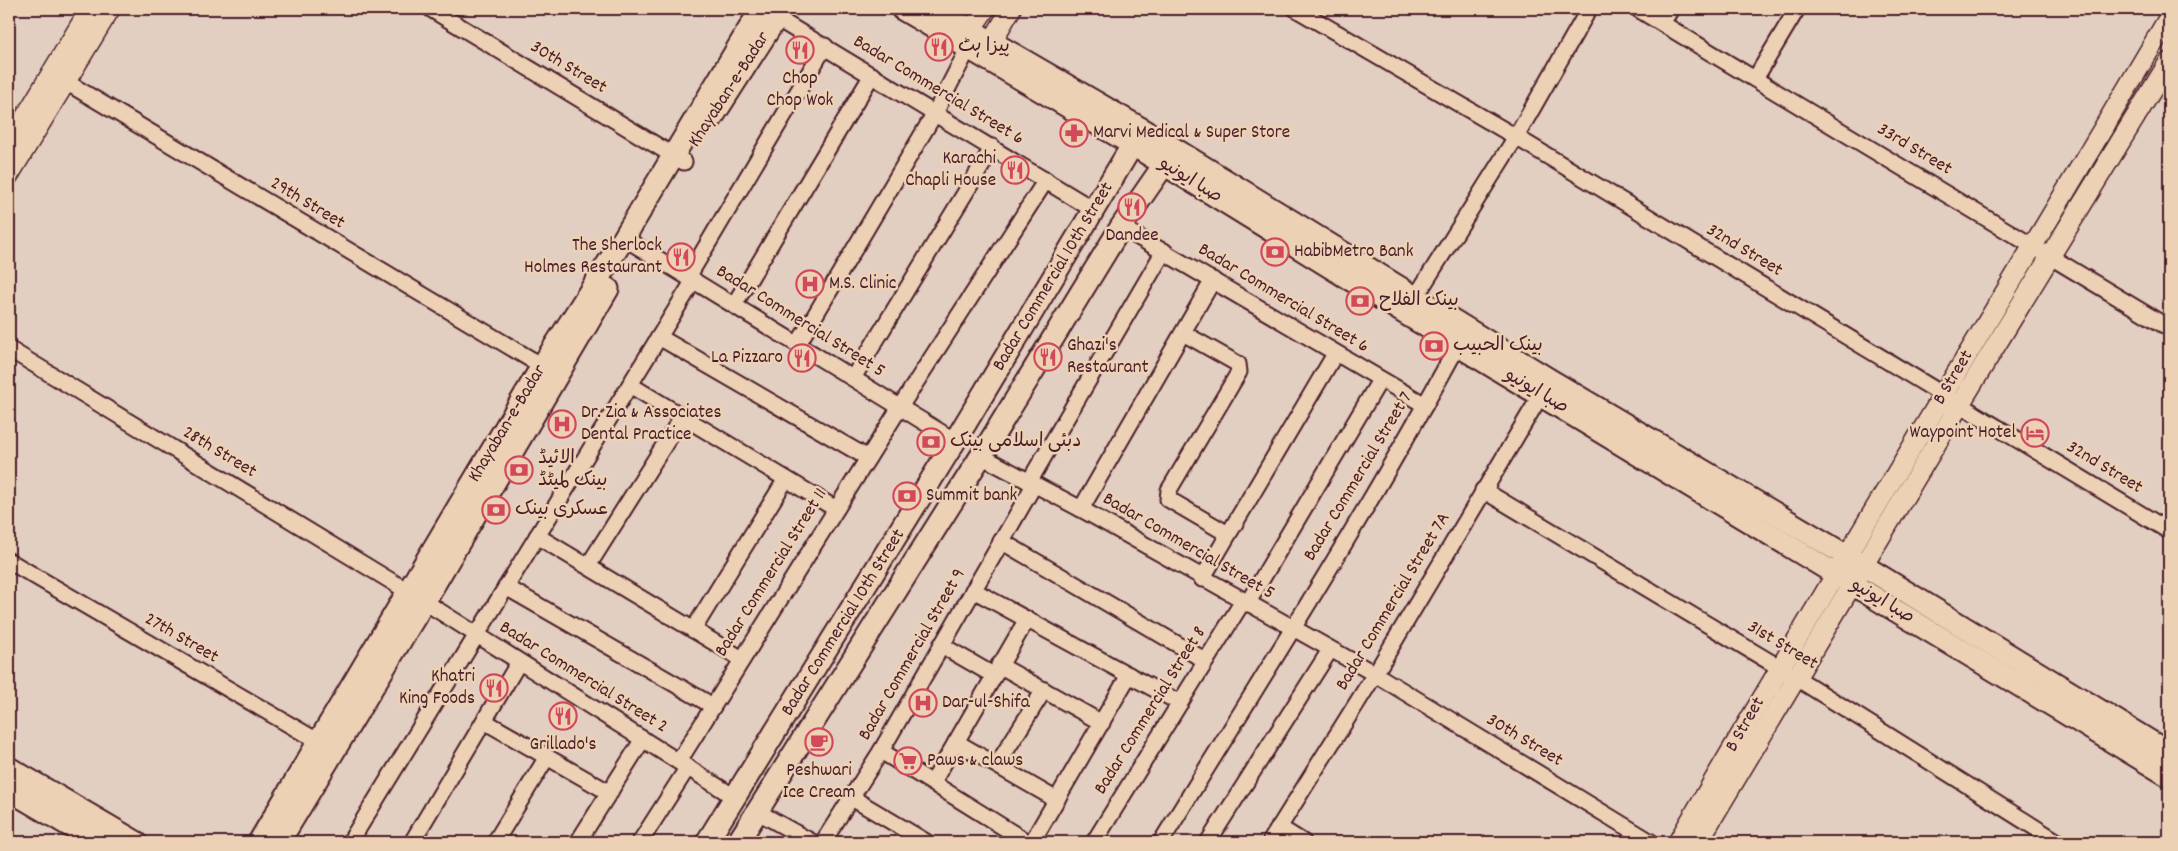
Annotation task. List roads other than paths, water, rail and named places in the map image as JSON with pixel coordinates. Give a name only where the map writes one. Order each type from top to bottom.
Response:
[{"type":"main road","name":"صبا ایونیو","points":[[902,9],[975,45],[1137,137],[1545,388],[1850,570],[2169,753]]},
{"type":"main road","name":"صبا ایونیو","points":[[935,9],[975,45]]},
{"type":"main road","name":"Khayaban-e-Badar","points":[[273,840],[326,747],[678,158],[773,12]]},
{"type":"main road","name":"Badar Commercial 10th Street","points":[[707,842],[955,442],[1137,137]]},
{"type":"main road","name":"Badar Commercial 10th Street","points":[[738,842],[981,456],[1121,228],[1169,157]]},
{"type":"main road","name":"Khayaban-e-Badar","points":[[416,597],[542,366],[629,242]]},
{"type":"main road","name":"صبا ایونیو","points":[[1411,306],[1458,345],[1545,388]]},
{"type":"main road","name":"صبا ایونیو","points":[[1850,570],[2169,776]]},
{"type":"main road","points":[[9,768],[136,842]]},
{"type":"main road","points":[[9,790],[97,842]]},
{"type":"street","points":[[9,175],[59,78],[90,9]]},
{"type":"street","points":[[9,144],[110,9]]},
{"type":"street","name":"30th Street","points":[[431,9],[678,158]]},
{"type":"street","points":[[798,344],[975,45],[985,9]]},
{"type":"street","points":[[975,45],[1012,9]]},
{"type":"street","name":"32nd Street","points":[[1296,9],[1516,137],[2169,531]]},
{"type":"street","points":[[1411,306],[1516,137],[1589,9]]},
{"type":"street","name":"33rd Street","points":[[1638,9],[2035,245],[2169,328]]},
{"type":"street","points":[[1662,23],[1671,9]]},
{"type":"street","points":[[1755,79],[1797,9]]},
{"type":"street","name":"Badar Commercial Street 6","points":[[773,12],[872,75],[1094,210]]},
{"type":"street","name":"B Street","points":[[1678,842],[1787,672],[1952,399],[2035,245],[2169,17]]},
{"type":"street","points":[[350,842],[659,337],[825,46]]},
{"type":"street","name":"B Street","points":[[1952,399],[2052,256],[2169,62]]},
{"type":"street","points":[[734,305],[872,75]]},
{"type":"street","name":"29th Street","points":[[59,78],[542,366]]},
{"type":"street","points":[[853,378],[993,147]]},
{"type":"street","name":"Badar Commercial Street 11","points":[[640,842],[684,764],[713,706],[900,407],[1046,180]]},
{"type":"street","name":"Badar Commercial Street 6","points":[[1121,228],[1164,251],[1335,354],[1425,405]]},
{"type":"street","name":"Badar Commercial Street 5","points":[[629,242],[955,442]]},
{"type":"street","name":"Badar Commercial Street 9","points":[[823,842],[881,751],[974,590],[1031,483],[1164,251]]},
{"type":"street","points":[[1081,509],[1213,280]]},
{"type":"street","points":[[1183,333],[1238,364],[1239,372],[1169,490],[1168,499],[1228,534]]},
{"type":"street","points":[[659,337],[868,458]]},
{"type":"street","name":"Badar Commercial Street 7","points":[[1161,842],[1292,629],[1425,405],[1458,345]]},
{"type":"street","name":"28th Street","points":[[9,349],[416,597]]},
{"type":"street","points":[[1202,579],[1335,354]]},
{"type":"street","name":"Badar Commercial Street 8","points":[[1094,842],[1206,661],[1245,603],[1380,380]]},
{"type":"street","points":[[630,385],[836,509]]},
{"type":"street","name":"Badar Commercial Street 7A","points":[[1270,842],[1375,674],[1545,388]]},
{"type":"street","points":[[588,566],[682,417]]},
{"type":"street","name":"Badar Commercial Street 5","points":[[981,456],[1081,509],[1202,579],[1375,674]]},
{"type":"street","points":[[693,630],[786,478]]},
{"type":"street","name":"31st Street","points":[[1483,490],[1787,672],[2058,842]]},
{"type":"street","points":[[537,536],[742,659]]},
{"type":"street","points":[[1001,541],[1206,661]]},
{"type":"street","name":"27th Street","points":[[9,561],[326,747]]},
{"type":"street","points":[[506,587],[713,706]]},
{"type":"street","points":[[974,590],[1180,703]]},
{"type":"street","name":"Badar Commercial Street 2","points":[[416,597],[736,798]]},
{"type":"street","points":[[933,782],[1027,619]]},
{"type":"street","points":[[941,645],[1044,690],[1102,723]]},
{"type":"street","points":[[1208,842],[1330,650]]},
{"type":"street","points":[[412,842],[519,662]]},
{"type":"street","name":"B Street","points":[[1698,842],[1787,672]]},
{"type":"street","name":"30th Street","points":[[1375,674],[1652,842]]},
{"type":"street","points":[[1032,842],[1129,675]]},
{"type":"street","points":[[997,765],[1044,690]]},
{"type":"street","points":[[484,721],[610,793]]},
{"type":"street","points":[[578,842],[643,739]]},
{"type":"street","points":[[956,742],[1057,800]]},
{"type":"street","points":[[881,751],[1027,842]]},
{"type":"street","points":[[495,842],[547,757]]},
{"type":"street","points":[[852,798],[926,842]]},
{"type":"street","points":[[758,812],[812,842]]},
{"type":"street","points":[[1279,828],[1303,842]]},
{"type":"place","name":"پیزا ہٹ","points":[[939,47]]},
{"type":"place","name":"Chop Chop Wok","points":[[800,50]]},
{"type":"place","name":"Marvi Medical & Super Store","points":[[1074,133]]},
{"type":"place","name":"Karachi Chapli House","points":[[1015,170]]},
{"type":"place","name":"Dandee","points":[[1132,207]]},
{"type":"place","name":"HabibMetro Bank","points":[[1275,252]]},
{"type":"place","name":"The Sherlock Holmes Restaurant","points":[[681,257]]},
{"type":"place","name":"M.S. Clinic","points":[[810,284]]},
{"type":"place","name":"بینک الفلاح","points":[[1360,301]]},
{"type":"place","name":"بينک الحبيب","points":[[1434,346]]},
{"type":"place","name":"Ghazi's Restaurant","points":[[1048,357]]},
{"type":"place","name":"La Pizzaro","points":[[802,358]]},
{"type":"place","name":"Dr. Zia & Associates Dental Practice","points":[[562,424]]},
{"type":"place","name":"Waypoint Hotel","points":[[2035,433]]},
{"type":"place","name":"دبئی اسلامی بینک","points":[[931,442]]},
{"type":"place","name":"الائیڈ بینک لمیٹڈ","points":[[519,470]]},
{"type":"place","name":"Summit bank","points":[[907,496]]},
{"type":"place","name":"عسکری بینک","points":[[496,510]]},
{"type":"place","name":"Khatri King Foods","points":[[494,688]]},
{"type":"place","name":"Dar-ul-Shifa","points":[[923,703]]},
{"type":"place","name":"Grillado's","points":[[563,716]]},
{"type":"place","name":"Peshwari Ice Cream","points":[[819,742]]},
{"type":"place","name":"Paws & claws","points":[[908,761]]}]
